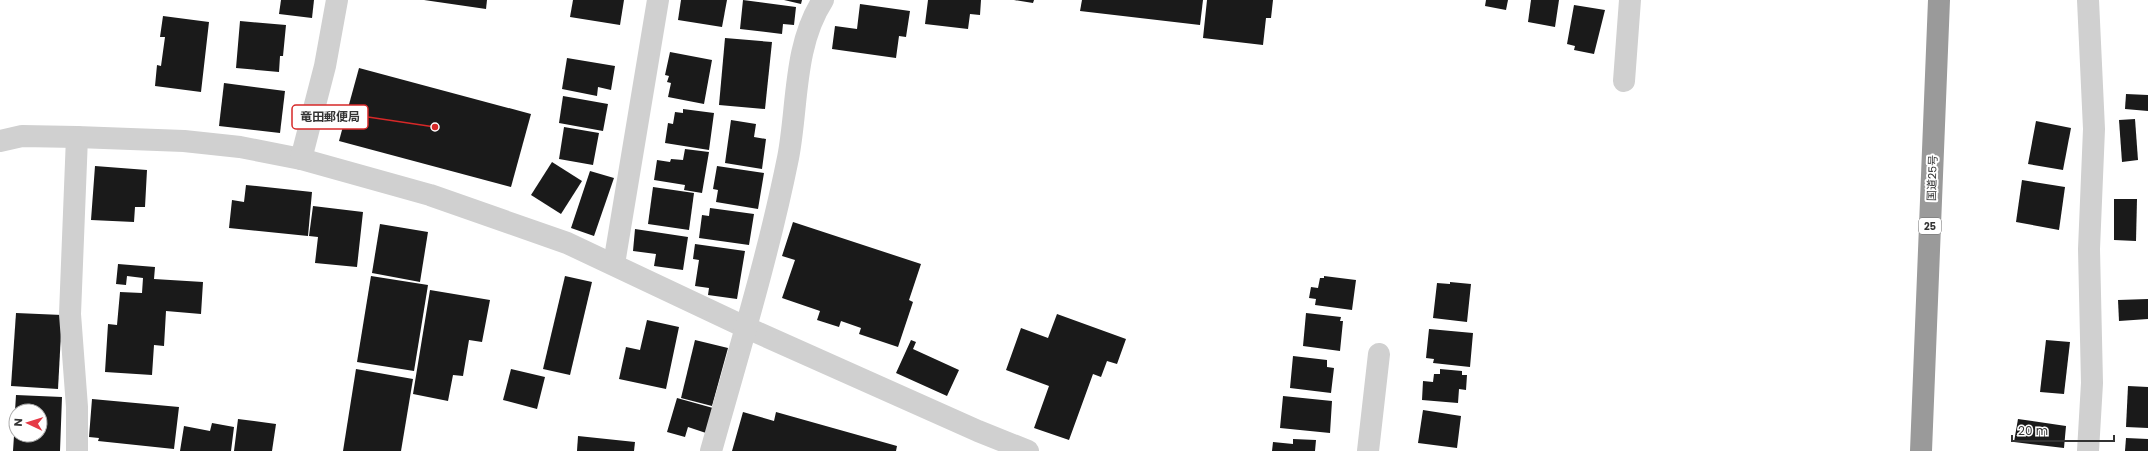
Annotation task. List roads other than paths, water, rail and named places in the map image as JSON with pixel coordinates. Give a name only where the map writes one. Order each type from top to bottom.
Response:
[{"type":"highway","name":"国道25号","points":[[1922,451],[1940,0]]},
{"type":"street","points":[[301,159],[325,66],[337,0]]},
{"type":"street","points":[[614,264],[658,0]]},
{"type":"street","points":[[711,451],[746,327],[788,157],[806,41],[823,0]]},
{"type":"street","points":[[1624,80],[1630,0]]},
{"type":"street","points":[[2088,0],[2094,129],[2089,249],[2092,384],[2088,451]]},
{"type":"street","points":[[0,141],[22,136],[77,137],[184,141],[240,147],[301,159],[430,195],[567,243],[746,327],[978,431],[1028,451]]},
{"type":"street","points":[[77,137],[70,314],[77,407],[77,451]]},
{"type":"street","points":[[1368,451],[1379,354]]},
{"type":"place","name":"竜田郵便局","points":[[435,127]]}]
